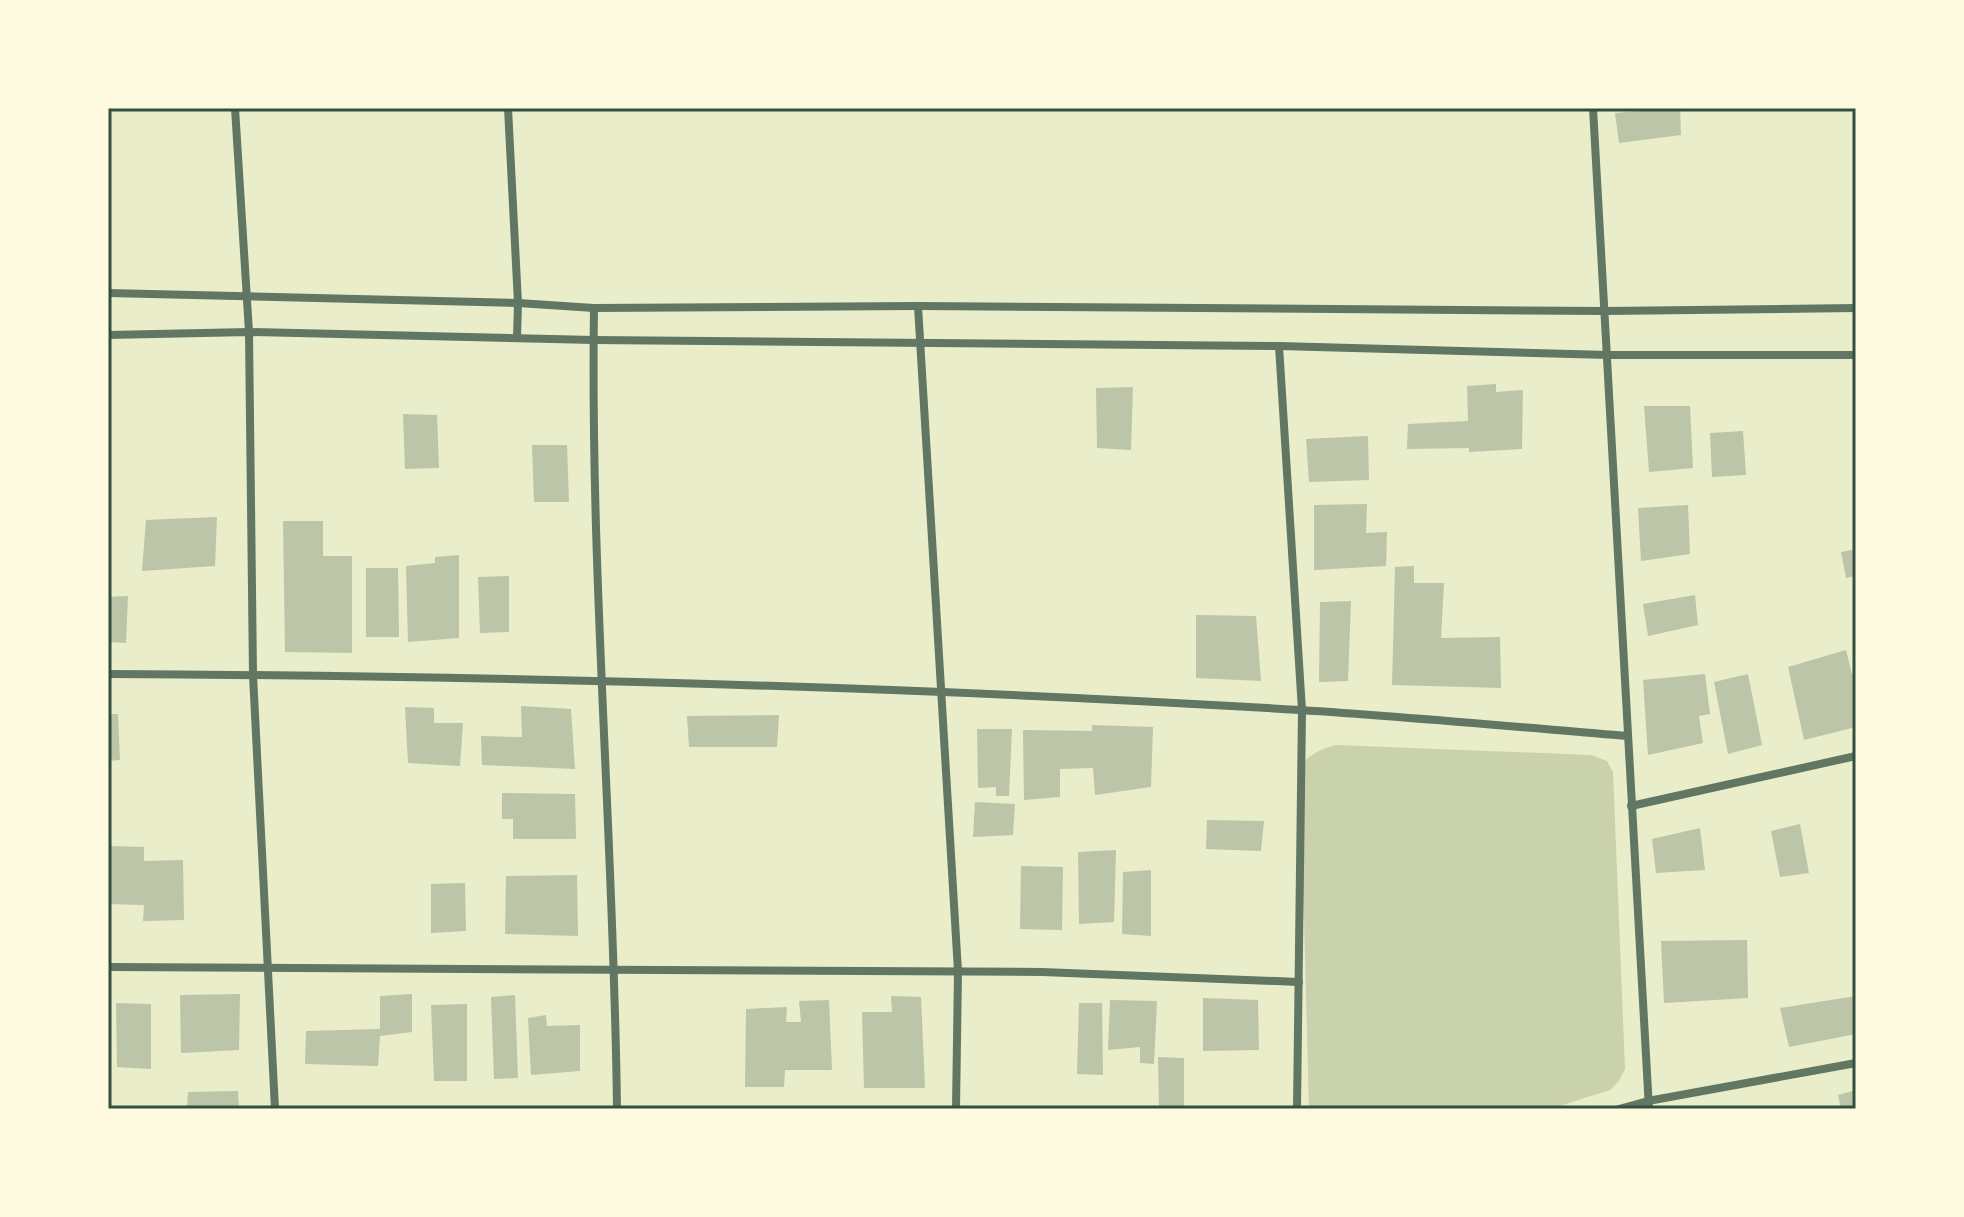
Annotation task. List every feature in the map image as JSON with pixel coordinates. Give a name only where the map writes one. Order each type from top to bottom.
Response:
[{"type":"street","points":[[235,108],[249,332],[253,675],[275,1109]]},
{"type":"street","points":[[508,108],[517,337]]},
{"type":"street","points":[[1593,108],[1648,1105]]},
{"type":"street","points":[[108,293],[518,303],[594,308],[918,306],[1606,311],[1856,308]]},
{"type":"street","points":[[918,306],[958,971],[956,1109]]},
{"type":"street","points":[[594,308],[601,683],[615,968],[617,1109]]},
{"type":"street","points":[[108,335],[249,332],[594,340],[1279,346],[1609,355],[1856,355]]},
{"type":"street","points":[[1279,346],[1302,710],[1297,1109]]},
{"type":"street","points":[[108,674],[943,692],[1302,710],[1628,736]]},
{"type":"street","points":[[1631,806],[1856,756]]},
{"type":"street","points":[[108,967],[958,971],[1299,982]]},
{"type":"street","points":[[1619,1109],[1856,1063]]},
{"type":"green space","points":[[1336,745],[1591,755],[1607,761],[1613,772],[1625,1069],[1610,1090],[1550,1109],[1309,1109],[1300,766],[1316,752]]},
{"type":"building","points":[[1680,108],[1681,135],[1619,143],[1615,113]]},
{"type":"building","points":[[1496,384],[1496,392],[1523,390],[1522,449],[1469,452],[1469,448],[1407,449],[1408,424],[1468,421],[1467,386]]},
{"type":"building","points":[[1133,387],[1131,450],[1097,448],[1096,388]]},
{"type":"building","points":[[1644,406],[1690,406],[1693,468],[1649,472]]},
{"type":"building","points":[[403,414],[437,415],[439,468],[405,469]]},
{"type":"building","points":[[1743,431],[1746,475],[1712,477],[1710,433]]},
{"type":"building","points":[[1368,436],[1369,480],[1309,482],[1306,439]]},
{"type":"building","points":[[532,445],[567,445],[569,502],[534,502]]},
{"type":"building","points":[[1367,504],[1366,533],[1387,532],[1386,566],[1314,570],[1314,505]]},
{"type":"building","points":[[1688,505],[1690,554],[1641,561],[1638,508]]},
{"type":"building","points":[[217,517],[215,566],[142,571],[146,520]]},
{"type":"building","points":[[283,521],[323,521],[323,556],[352,556],[352,653],[285,652]]},
{"type":"building","points":[[1856,549],[1856,576],[1846,578],[1841,552]]},
{"type":"building","points":[[459,555],[459,638],[408,642],[406,566],[435,563],[435,557]]},
{"type":"building","points":[[1414,566],[1414,583],[1444,583],[1441,638],[1500,637],[1501,688],[1392,685],[1395,567]]},
{"type":"building","points":[[366,568],[398,568],[399,637],[366,637]]},
{"type":"building","points":[[509,576],[509,632],[480,633],[478,577]]},
{"type":"building","points":[[1695,595],[1698,625],[1648,636],[1643,604]]},
{"type":"building","points":[[128,596],[126,643],[108,642],[108,597]]},
{"type":"building","points":[[1351,601],[1348,681],[1319,682],[1320,602]]},
{"type":"building","points":[[1196,615],[1256,616],[1261,681],[1196,678]]},
{"type":"building","points":[[1846,650],[1852,674],[1856,673],[1856,727],[1804,740],[1788,667]]},
{"type":"building","points":[[1705,674],[1710,714],[1699,716],[1703,743],[1648,755],[1643,680]]},
{"type":"building","points":[[1748,674],[1762,745],[1728,754],[1714,682]]},
{"type":"building","points":[[521,706],[571,709],[575,769],[482,765],[481,736],[522,737]]},
{"type":"building","points":[[405,707],[434,708],[434,723],[463,723],[460,766],[408,763]]},
{"type":"building","points":[[108,714],[118,714],[120,760],[108,761]]},
{"type":"building","points":[[779,715],[777,747],[689,747],[687,716]]},
{"type":"building","points":[[1092,725],[1153,727],[1151,787],[1095,795],[1093,768],[1060,769],[1060,797],[1024,800],[1023,730],[1092,731]]},
{"type":"building","points":[[977,729],[1012,729],[1009,796],[996,796],[996,787],[978,788]]},
{"type":"building","points":[[502,793],[575,794],[576,839],[513,839],[513,819],[502,819]]},
{"type":"building","points":[[975,802],[1015,804],[1013,835],[973,837]]},
{"type":"building","points":[[1207,820],[1264,821],[1261,851],[1206,849]]},
{"type":"building","points":[[1800,824],[1809,873],[1780,877],[1771,831]]},
{"type":"building","points":[[1700,828],[1705,870],[1656,873],[1652,839]]},
{"type":"building","points":[[108,846],[144,847],[144,861],[183,860],[184,920],[143,921],[144,905],[108,904]]},
{"type":"building","points":[[1116,850],[1114,922],[1079,924],[1078,852]]},
{"type":"building","points":[[1021,866],[1063,867],[1062,930],[1020,929]]},
{"type":"building","points":[[1151,870],[1151,936],[1122,934],[1123,872]]},
{"type":"building","points":[[577,875],[578,936],[505,934],[506,876]]},
{"type":"building","points":[[465,883],[466,931],[431,933],[431,884]]},
{"type":"building","points":[[1747,940],[1748,998],[1664,1003],[1661,941]]},
{"type":"building","points":[[240,994],[239,1050],[181,1053],[180,995]]},
{"type":"building","points":[[412,994],[412,1032],[380,1036],[378,1066],[305,1064],[306,1031],[380,1029],[380,996]]},
{"type":"building","points":[[515,995],[518,1078],[494,1079],[491,997]]},
{"type":"building","points":[[891,996],[921,997],[925,1088],[864,1088],[862,1012],[892,1012]]},
{"type":"building","points":[[1856,996],[1856,1034],[1789,1047],[1780,1008]]},
{"type":"building","points":[[1203,998],[1258,1000],[1259,1050],[1203,1051]]},
{"type":"building","points":[[829,1000],[832,1070],[785,1070],[784,1087],[745,1087],[746,1009],[787,1007],[786,1022],[801,1022],[799,1001]]},
{"type":"building","points":[[1110,1000],[1157,1001],[1154,1064],[1140,1063],[1140,1047],[1108,1050]]},
{"type":"building","points":[[116,1003],[151,1004],[151,1069],[117,1067]]},
{"type":"building","points":[[1079,1003],[1102,1003],[1103,1075],[1077,1074]]},
{"type":"building","points":[[467,1004],[467,1081],[434,1081],[431,1005]]},
{"type":"building","points":[[546,1015],[547,1026],[580,1025],[580,1071],[531,1075],[528,1018]]},
{"type":"building","points":[[1158,1057],[1184,1058],[1184,1109],[1159,1109]]},
{"type":"building","points":[[1856,1090],[1856,1109],[1841,1109],[1838,1095]]},
{"type":"building","points":[[238,1091],[239,1109],[187,1109],[188,1092]]}]
